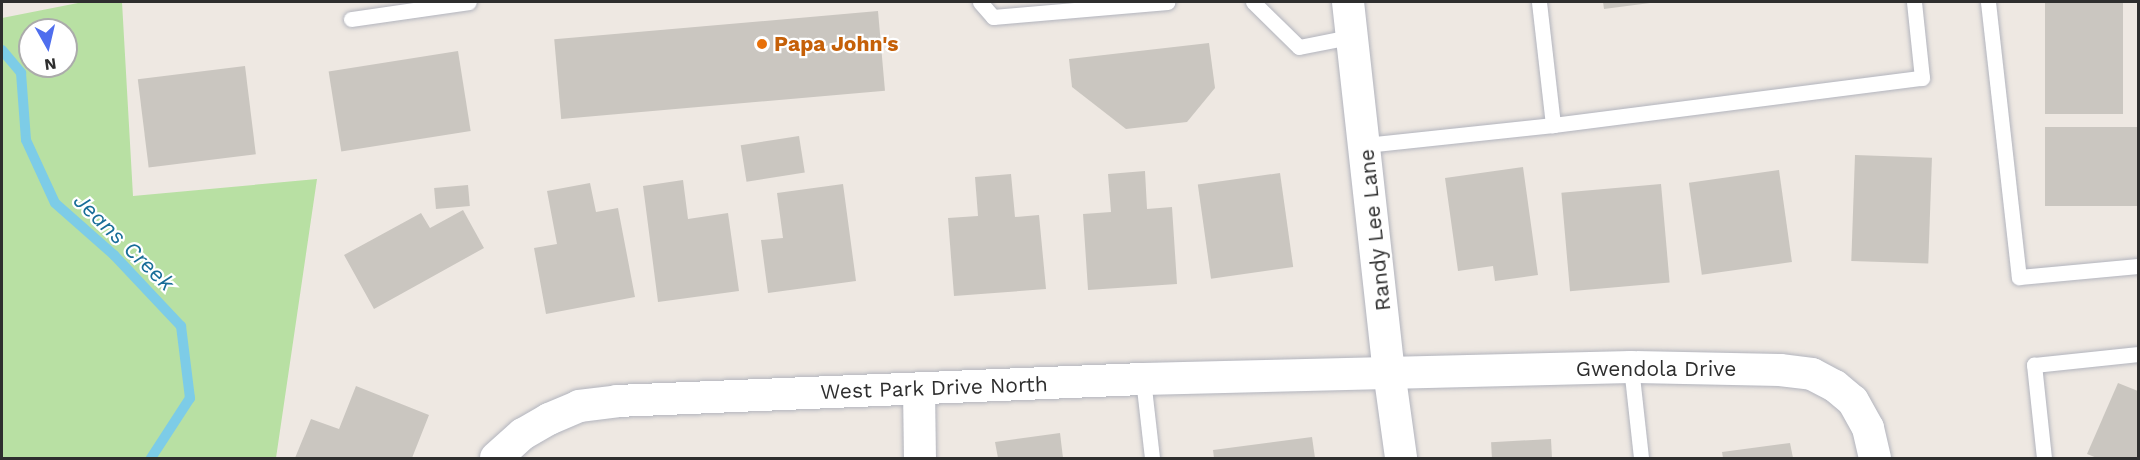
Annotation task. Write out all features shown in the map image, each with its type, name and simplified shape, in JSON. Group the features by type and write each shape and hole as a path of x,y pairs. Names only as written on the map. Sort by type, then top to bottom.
{"street":[{"name":"Randy Lee Lane","path":"1348,2 1354,36 1389,371 1401,459"},
{"name":"Gwendola Drive","path":"1389,371 1631,367 1780,370 1812,374 1835,386 1853,401 1868,428 1875,459"},
{"name":"West Park Drive North","path":"496,459 523,434 579,406 617,401 1389,371"},
{"path":"919,389 920,459"}],"lane":[{"path":"351,19 469,2"},
{"path":"980,2 993,17 1167,2"},
{"path":"1253,2 1299,47 1354,36"},
{"path":"1539,2 1553,125"},
{"path":"1366,145 1553,125 1922,78 1914,2"},
{"path":"1988,2 2019,277 2139,266"},
{"path":"2044,459 2034,365 2139,354"},
{"path":"1631,367 1641,459"},
{"path":"1143,379 1152,459"}],"green space":[{"path":"83,2 122,2 133,196 317,179 276,458 2,458 2,18"}],"building":[{"path":"1603,2 1650,2 1650,3 1604,9"},
{"path":"2045,2 2123,2 2123,114 2045,114"},
{"path":"878,11 885,91 561,119 554,39"},
{"path":"1209,43 1215,88 1187,122 1126,129 1072,87 1069,59"},
{"path":"458,51 471,131 341,151 329,71"},
{"path":"245,66 256,154 149,167 138,79"},
{"path":"2045,127 2138,127 2138,206 2045,206"},
{"path":"799,136 805,173 747,182 741,145"},
{"path":"1855,155 1932,158 1928,264 1851,261"},
{"path":"1523,167 1538,275 1495,281 1493,266 1458,271 1445,178"},
{"path":"1779,170 1792,262 1702,275 1689,183"},
{"path":"1145,171 1147,209 1172,207 1177,284 1088,290 1083,214 1111,212 1108,174"},
{"path":"1280,173 1293,267 1211,279 1198,185"},
{"path":"1011,174 1015,217 1039,215 1046,289 954,296 948,218 978,216 975,177"},
{"path":"683,180 688,219 728,213 739,291 658,302 643,186"},
{"path":"590,183 596,212 618,208 635,297 546,314 534,248 557,244 547,191"},
{"path":"843,184 856,281 768,293 761,240 783,238 777,193"},
{"path":"1661,184 1670,283 1570,291 1561,193"},
{"path":"468,185 470,206 436,209 434,188"},
{"path":"463,210 484,248 374,309 344,255 421,213 430,228"},
{"path":"2118,383 2138,391 2138,458 2097,458 2087,454"},
{"path":"356,386 429,415 412,458 295,458 311,419 339,429"},
{"path":"1060,433 1063,458 998,458 995,442"},
{"path":"1312,437 1315,458 1214,458 1213,450"},
{"path":"1551,439 1552,458 1492,458 1491,442"},
{"path":"1790,443 1793,458 1723,458 1722,452"}],"waterway":[{"name":"Jeans Creek","path":"2,50 21,73 26,140 55,203 114,255 181,326 190,398 151,458"}],"place":[{"name":"Papa John's","path":"762,44"}]}
